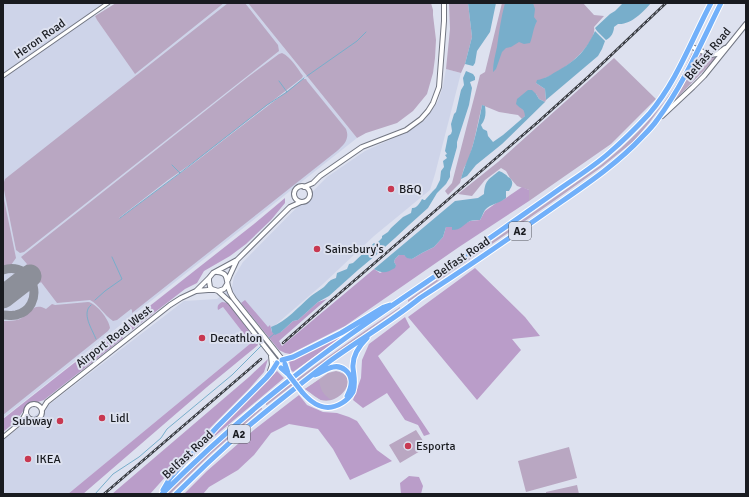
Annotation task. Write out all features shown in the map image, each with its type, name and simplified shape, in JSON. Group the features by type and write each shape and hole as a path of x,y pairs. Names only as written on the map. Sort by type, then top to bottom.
{"highway":[{"name":"A2","path":"690,46 711,3"},
{"name":"A2","path":"657,120 673,98 682,82 721,3"},
{"name":"Belfast Road","path":"161,494 218,440 277,390 325,354 608,154 648,114 664,94 690,46"},
{"name":"Belfast Road","path":"176,494 268,409 332,360 420,298 524,228 616,162 657,120"},
{"path":"161,494 170,478 280,362 341,333 384,307 401,300"},
{"path":"280,362 307,398 319,406 334,407 350,397 355,382 353,369 354,356 374,331"},
{"path":"307,379 330,367 336,366 342,368 348,373 351,380 351,385 345,401"},
{"path":"281,368 288,374"}],"street":[{"name":"Heron Road","path":"3,76 108,3"},
{"path":"266,378 272,365 272,361 265,342 230,302 210,287 209,278 211,275 237,260 290,207 299,187 304,187 312,183 362,147 406,130 421,119 428,111 433,103 439,87 444,3"},
{"name":"Belfast Road","path":"657,120 693,87 745,28"},
{"path":"690,46 713,55 717,54 730,44"},
{"path":"290,207 308,200 312,183"},
{"path":"304,187 310,192"},
{"path":"295,196 297,200 301,202"},
{"path":"216,291 224,289 237,260"},
{"path":"216,272 223,273 227,278 230,292 234,299 284,367 281,368"},
{"name":"Airport Road West","path":"42,410 46,402 170,305 196,291 209,278"},
{"name":"Airport Road West","path":"196,291 216,291"},
{"path":"270,353 280,362"},
{"name":"Airport Road West","path":"36,404 46,402"},
{"path":"20,423 26,409 31,404 40,406 42,415 34,420 28,416 26,412"},
{"path":"3,437 20,423 30,418"}],"shaded area":[{"path":"3,3 103,3 105,5 91,15 95,16 135,73 224,3 248,3 357,138 3,418"},
{"path":"116,3 224,3 135,74 95,16"},
{"path":"228,3 245,3 278,45 279,51 24,252 20,253 16,250 3,185 5,179"},
{"path":"248,3 431,3 436,40 433,73 427,94 413,111 397,123 366,133 357,138"},
{"path":"449,3 468,3 472,37 461,73 446,69 450,29"},
{"path":"502,3 583,3 594,15 604,16 594,27 594,32 589,44 574,60 554,74 539,80 536,83 545,89 546,100 545,102 539,99 536,94 522,108 525,112 525,116 522,119 518,115 499,112 482,105 469,159 464,168 460,183 448,195 445,191 452,183 480,75 485,72"},
{"path":"282,53 294,63 303,76 302,78 119,218 198,160 303,79 306,79 346,129 346,142 337,151 132,313 131,309 117,320 113,321 90,300 57,303 21,257 248,77"},
{"path":"692,53 679,81 672,92 634,141 603,166 408,302 408,300 601,165 620,149 648,122 664,102 678,82"},
{"path":"700,53 713,57 721,53 673,102"},
{"path":"614,58 656,99 611,144 529,201 529,190 517,186 506,171 501,168 485,180 472,196 458,194 498,162"},
{"path":"446,69 461,73 430,190 374,236 323,284 266,333 255,339 228,303 218,309 223,307 251,343 68,494 3,494 3,440 184,301 217,299 232,287 234,277 243,262 327,177 365,151 405,133 425,120 438,101 443,86"},
{"path":"522,187 529,190 529,201 459,247 345,326 290,354 279,350 241,303 245,300 268,327 270,325 272,332 281,332 293,321 298,320 318,302 327,299 279,341 282,346 374,269 380,273 396,265 394,262 399,255 404,255 412,259 434,247 443,237 446,227 452,227 452,230 470,221 480,220 485,211"},
{"path":"3,194 16,258 11,265 3,266"},
{"path":"285,198 285,203 271,220 246,244 230,256 204,271 197,283 185,289 128,333 123,327 254,224"},
{"path":"475,268 525,317 540,336 512,339 521,350 477,400 408,317"},
{"path":"88,302 95,305 105,316 110,328 108,331 3,415 3,321 14,321 20,319 38,307 46,309 52,304"},
{"path":"222,302 228,303 258,345 83,494 68,494 251,343 223,307 218,310 218,305"},
{"path":"400,307 266,405 266,403 315,366"},
{"path":"405,317 410,327 378,356 430,434 424,436 418,425 405,420 387,393 363,408 353,400 361,378 362,360 369,344"},
{"path":"116,330 123,338 44,400 28,405 14,423 3,432 3,419"},
{"path":"351,330 293,372 291,370 289,361"},
{"path":"268,359 264,372 202,436 150,494 112,494 249,377"},
{"path":"277,371 284,378 209,441 207,441 236,410"},
{"path":"336,371 344,374 347,378 348,384 341,395 335,399 328,401 321,400 305,389 328,373"},
{"path":"319,380 322,392 331,400 321,400 305,389"},
{"path":"299,395 307,405 323,412 337,413 357,421 377,450 392,461 350,480 333,449 318,429 289,424 271,433 254,455 238,470 209,487 203,494 184,494 207,471 255,429"},
{"path":"261,408 262,409 212,453 170,494 166,494 211,450"},
{"name":"Esporta","path":"416,430 427,447 400,463 389,445"},
{"path":"569,447 577,478 526,492 518,461"},
{"path":"409,476 419,477 423,486 421,494 401,494 400,483"},
{"path":"577,485 579,494 546,494 546,492"}],"water":[{"path":"468,3 496,3 490,32 477,51 473,66 465,64 472,37"},
{"path":"505,3 533,3 535,9 534,17 537,21 530,43 524,44 519,42 506,48 502,52 496,69 493,72 500,25"},
{"path":"623,3 651,3 632,20 623,24 618,24 614,27 612,35 606,40 595,28"},
{"path":"595,31 605,41 598,56 546,100 545,89 536,83 537,80 551,75 576,58 588,44"},
{"path":"466,71 473,74 475,80 470,82 472,88 469,105 457,142 450,177 446,184 437,193 428,208 376,255 329,296 318,302 298,320 293,321 281,332 275,335 272,332 271,327 287,317 311,296 336,278 337,273 347,269 349,264 353,263 374,243 377,243 382,236 403,217 411,213 412,208 416,207 422,199 425,200 436,188 440,180 441,171 444,167 443,161 447,158 445,151 448,136 452,131 451,124 456,112 461,90 464,85 463,78"},
{"path":"528,90 532,90 539,99 545,102 502,144 476,165 467,176 461,179 473,146 482,105 485,106 485,118 481,125 483,129 487,131 488,136 493,142 525,116 523,110 516,104 517,99"},
{"path":"499,171 510,178 512,181 512,186 509,191 506,191 506,198 487,208 480,220 470,221 455,230 452,230 452,227 446,227 443,237 434,247 412,259 407,258 404,255 399,255 394,262 396,265 395,268 389,271 380,272 374,269 455,201 478,198 484,194 485,186 488,181"}],"waterway":[{"path":"307,76 357,41 366,32"},
{"path":"287,92 304,78"},
{"path":"180,173 267,105 287,92 279,81"},
{"path":"120,218 180,173 172,165"},
{"path":"95,300 122,279 112,257"},
{"path":"91,305 88,308 87,317 96,339"},
{"path":"267,340 274,334"},
{"path":"95,494 113,474 139,457 161,438 167,429 232,375 262,345"}],"taxiway":[{"path":"3,270 14,269 23,272 30,278 34,295 31,304 25,311 16,315 3,315"}],"runway":[{"path":"3,297 30,276"}],"railway":[{"path":"283,343 538,122 666,3"},
{"path":"104,494 261,359"}],"place":[{"name":"B&Q","path":"391,189"},
{"name":"Sainsbury's","path":"317,249"},
{"name":"Decathlon","path":"202,338"},
{"name":"Lidl","path":"102,418"},
{"name":"Subway","path":"60,421"},
{"name":"Esporta","path":"408,446"},
{"name":"IKEA","path":"28,459"}]}
